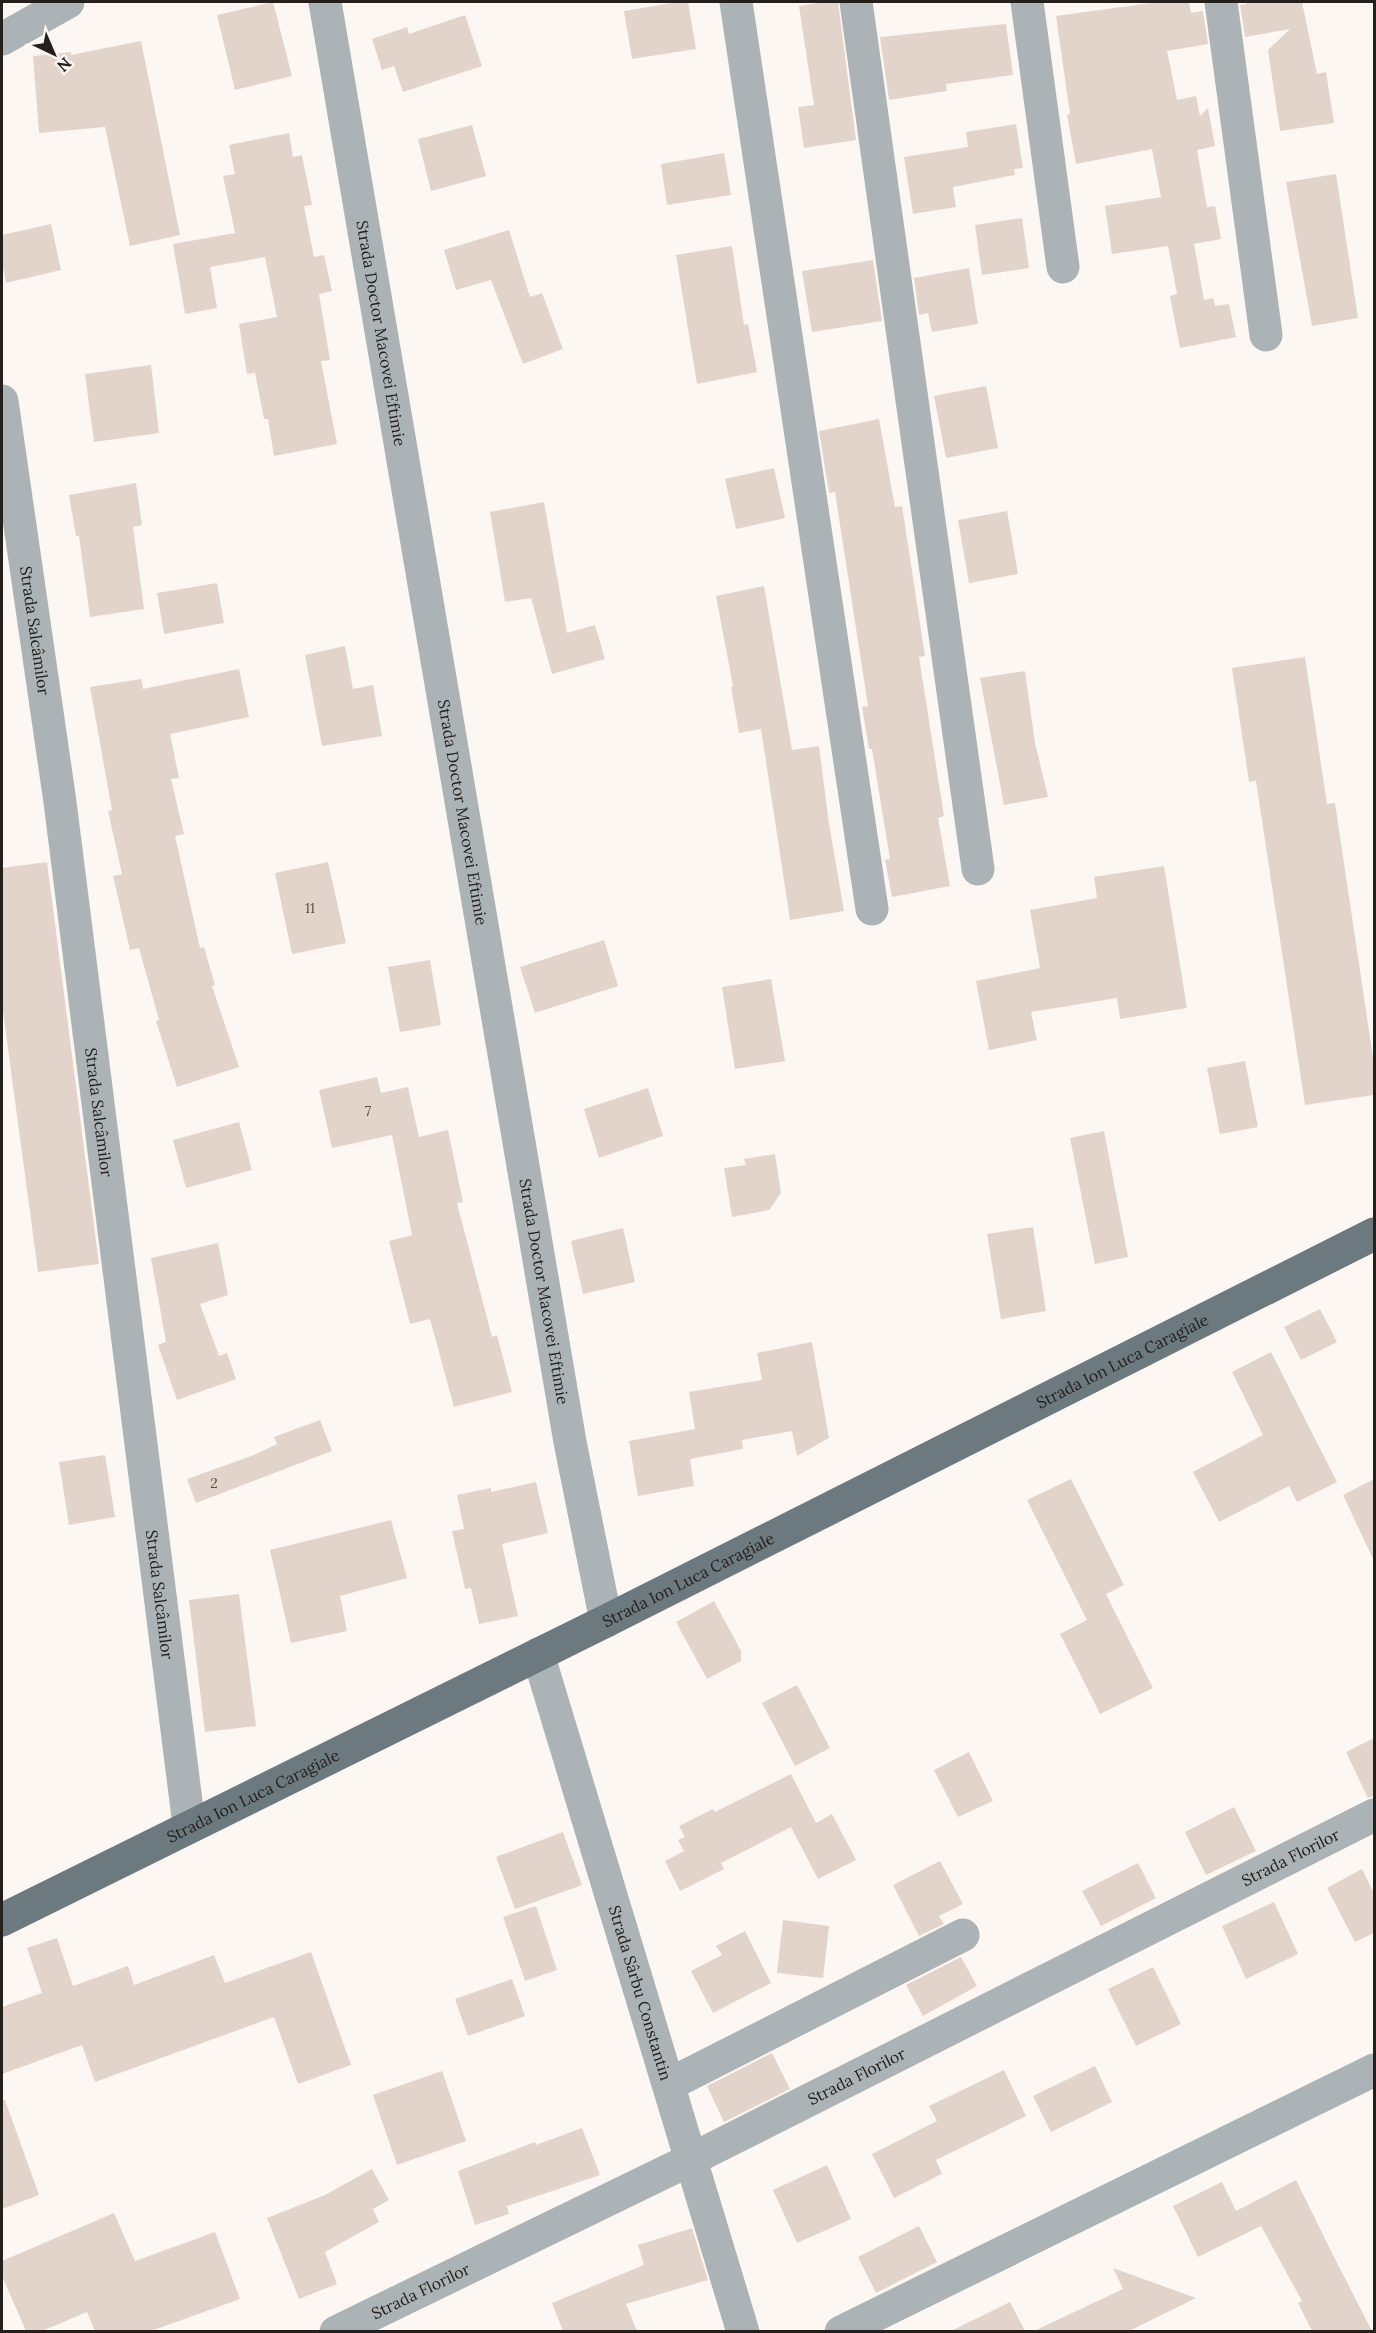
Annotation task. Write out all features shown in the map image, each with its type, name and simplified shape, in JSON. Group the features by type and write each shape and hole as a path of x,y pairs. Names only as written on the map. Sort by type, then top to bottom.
{"main road":[{"name":"Strada Ion Luca Caragiale","path":"2,1920 189,1825 606,1621 1374,1234"}],"street":[{"path":"2,39 68,2"},
{"name":"Strada Doctor Macovei Eftimie","path":"325,2 570,1442 606,1621"},
{"path":"736,2 872,909"},
{"path":"856,2 978,869"},
{"path":"1027,2 1064,267"},
{"path":"1221,2 1266,335"},
{"name":"Strada Salcâmilor","path":"2,401 60,802 189,1825"},
{"name":"Strada Sârbu Constantin","path":"538,1654 693,2159 743,2331"},
{"name":"Strada Florilor","path":"336,2331 693,2159 1374,1815"},
{"path":"670,2084 963,1935"},
{"path":"841,2331 1374,2070"}],"building":[{"path":"273,2 292,76 235,90 217,15"},
{"path":"688,2 696,49 632,59 624,11"},
{"path":"838,2 856,140 804,148 798,107 814,105 799,6"},
{"path":"1158,2 1189,2 1191,13 1203,11 1208,44 1167,51 1177,100 1196,96 1200,116 1208,108 1215,146 1197,150 1207,207 1215,206 1221,239 1194,244 1204,300 1213,298 1215,306 1229,304 1236,337 1180,348 1170,296 1177,294 1168,246 1112,254 1105,206 1161,197 1152,149 1076,164 1067,115 1070,114 1056,16"},
{"path":"1246,2 1302,2 1317,74 1326,72 1334,123 1280,131 1268,50 1290,29 1245,37 1240,5 1247,4"},
{"path":"465,15 482,66 403,92 394,66 382,70 372,39 407,27 409,34"},
{"path":"1006,24 1013,75 946,84 947,91 889,100 880,37"},
{"path":"141,41 180,235 130,246 105,127 39,133 33,56 71,52 71,55"},
{"path":"1016,124 1023,168 1014,169 1015,175 953,187 956,207 913,214 904,157 968,147 966,132"},
{"path":"472,125 486,176 431,191 418,139"},
{"path":"289,133 293,157 302,155 312,205 304,206 314,257 324,255 332,291 319,294 330,360 321,361 337,444 274,456 268,419 264,419 255,373 247,374 239,324 277,317 265,257 210,267 217,308 185,314 173,244 235,233 223,176 235,174 229,145"},
{"path":"724,153 731,195 667,205 661,164"},
{"path":"1336,174 1358,318 1312,326 1286,182"},
{"path":"1022,218 1029,268 982,275 975,225"},
{"path":"51,224 61,270 6,283 2,262 2,235"},
{"path":"509,230 530,297 542,293 563,349 523,364 491,280 456,290 444,250"},
{"path":"732,246 744,325 748,324 757,372 697,384 676,255"},
{"path":"873,260 882,321 812,332 802,271"},
{"path":"969,268 978,324 932,332 928,313 919,315 914,278"},
{"path":"151,365 159,433 94,442 85,374"},
{"path":"986,386 998,448 946,458 934,396"},
{"path":"879,419 895,507 902,506 925,656 919,657 944,816 938,818 950,886 892,897 885,860 890,859 872,749 869,749 862,707 868,706 835,492 829,493 819,431"},
{"path":"774,468 785,518 736,529 725,479"},
{"path":"136,483 142,525 133,527 144,609 90,617 79,536 76,536 69,495"},
{"path":"544,502 567,633 595,625 605,659 552,674 531,598 505,602 490,512"},
{"path":"1007,511 1018,574 969,583 958,520"},
{"path":"217,583 224,623 164,634 157,593"},
{"path":"764,586 792,750 819,746 844,911 790,920 761,729 739,733 731,687 733,686 716,596"},
{"path":"345,646 353,689 373,685 382,736 322,746 305,655"},
{"path":"1305,657 1327,804 1335,803 1374,1064 1374,1095 1305,1105 1256,781 1249,782 1232,668"},
{"path":"239,669 249,717 170,734 179,778 171,779 184,834 175,836 200,948 204,947 215,985 212,986 239,1067 177,1087 156,1021 159,1020 139,948 130,950 113,876 122,874 108,811 112,810 90,687 141,679 143,689"},
{"path":"1025,671 1035,743 1048,797 1004,805 980,678"},
{"path":"47,862 99,1264 38,1272 2,1004 2,868"},
{"path":"328,862 346,943 292,954 275,873"},
{"path":"1164,866 1187,1008 1120,1019 1117,998 1031,1012 1037,1040 989,1050 976,981 1040,968 1030,910 1097,898 1094,877"},
{"path":"604,940 618,986 535,1013 520,967"},
{"path":"430,960 441,1025 400,1032 388,967"},
{"path":"771,979 785,1061 735,1069 722,987"},
{"path":"1245,1061 1258,1127 1220,1134 1207,1068"},
{"path":"377,1077 381,1093 408,1087 419,1137 448,1130 463,1202 457,1203 492,1337 497,1335 512,1392 454,1407 430,1319 410,1324 389,1241 412,1235 392,1135 332,1148 319,1090"},
{"path":"648,1088 663,1136 599,1158 584,1109"},
{"path":"239,1122 252,1170 186,1188 173,1140"},
{"path":"1104,1131 1128,1257 1095,1264 1070,1138"},
{"path":"775,1154 781,1193 769,1210 732,1217 724,1168 746,1165 744,1159"},
{"path":"1033,1227 1046,1311 1001,1319 987,1234"},
{"path":"623,1228 635,1282 583,1294 571,1241"},
{"path":"218,1243 228,1295 200,1304 219,1356 227,1353 236,1379 177,1400 158,1345 166,1342 151,1258"},
{"path":"1320,1309 1337,1342 1301,1360 1284,1327"},
{"path":"812,1342 829,1438 797,1456 792,1431 742,1440 743,1449 690,1459 694,1486 638,1496 629,1441 695,1429 689,1392 762,1380 757,1353"},
{"path":"1271,1352 1337,1482 1297,1502 1289,1486 1219,1522 1193,1472 1263,1435 1232,1372"},
{"path":"320,1420 332,1451 196,1503 187,1479 254,1455 277,1444 274,1437"},
{"path":"105,1455 115,1517 69,1525 59,1462"},
{"path":"1071,1479 1124,1585 1106,1594 1153,1688 1100,1714 1060,1634 1087,1620 1027,1500"},
{"path":"1374,1479 1374,1561 1343,1495"},
{"path":"536,1482 548,1533 502,1544 518,1616 479,1624 471,1588 465,1589 452,1531 464,1529 457,1495 491,1488 491,1492"},
{"path":"391,1520 407,1578 340,1596 347,1631 291,1643 270,1550"},
{"path":"239,1594 256,1726 205,1732 189,1600"},
{"path":"714,1601 741,1651 741,1661 707,1679 676,1622"},
{"path":"797,1685 830,1748 795,1766 762,1703"},
{"path":"1374,1738 1374,1796 1368,1798 1346,1752"},
{"path":"969,1752 993,1801 958,1817 934,1770"},
{"path":"791,1774 816,1823 832,1814 856,1860 818,1879 791,1827 721,1863 724,1869 680,1891 665,1861 684,1851 678,1840 685,1837 679,1826 713,1809 715,1812"},
{"path":"1234,1807 1256,1851 1206,1875 1185,1832"},
{"path":"563,1832 582,1885 515,1909 496,1857"},
{"path":"940,1861 963,1904 939,1916 944,1924 919,1936 893,1885"},
{"path":"1138,1863 1156,1898 1101,1926 1082,1891"},
{"path":"1362,1869 1374,1893 1374,1933 1355,1942 1327,1888"},
{"path":"1274,1902 1298,1954 1246,1979 1222,1926"},
{"path":"536,1906 557,1970 525,1981 503,1917"},
{"path":"783,1920 829,1926 823,1978 777,1973"},
{"path":"745,1931 771,1983 713,2013 691,1971 722,1955 716,1946"},
{"path":"57,1938 73,1986 128,1966 134,1985 214,1955 225,1983 311,1952 351,2065 298,2084 274,2017 95,2082 82,2045 2,2074 2,2007 42,1993 27,1948"},
{"path":"961,1957 977,1986 923,2016 906,1985"},
{"path":"1153,1967 1181,2024 1136,2046 1108,1989"},
{"path":"512,1979 525,2016 468,2036 455,1999"},
{"path":"772,2053 790,2089 724,2122 707,2086"},
{"path":"1095,2066 1112,2102 1051,2132 1033,2096"},
{"path":"1004,2070 1026,2116 936,2160 942,2174 894,2198 872,2154 937,2121 929,2106"},
{"path":"442,2071 466,2141 397,2165 373,2095"},
{"path":"2,2100 5,2100 39,2195 2,2209"},
{"path":"582,2128 600,2175 507,2206 509,2214 475,2225 458,2171 535,2142 536,2145"},
{"path":"827,2165 851,2219 797,2243 773,2190"},
{"path":"372,2169 389,2200 373,2209 379,2222 325,2252 337,2284 299,2299 267,2218 325,2195"},
{"path":"1296,2180 1372,2331 1312,2331 1298,2303 1302,2301 1261,2226 1198,2257 1173,2206 1222,2182 1236,2211"},
{"path":"114,2213 135,2261 215,2232 240,2299 151,2331 95,2331 87,2312 42,2331 26,2331 2,2276 2,2261"},
{"path":"919,2226 937,2262 876,2293 858,2257"},
{"path":"692,2228 708,2280 626,2304 637,2331 563,2331 552,2303 644,2265 638,2245"},
{"path":"1113,2268 1196,2298 1129,2331 1034,2331 1123,2289"},
{"path":"1010,2302 1025,2331 951,2331"}]}
